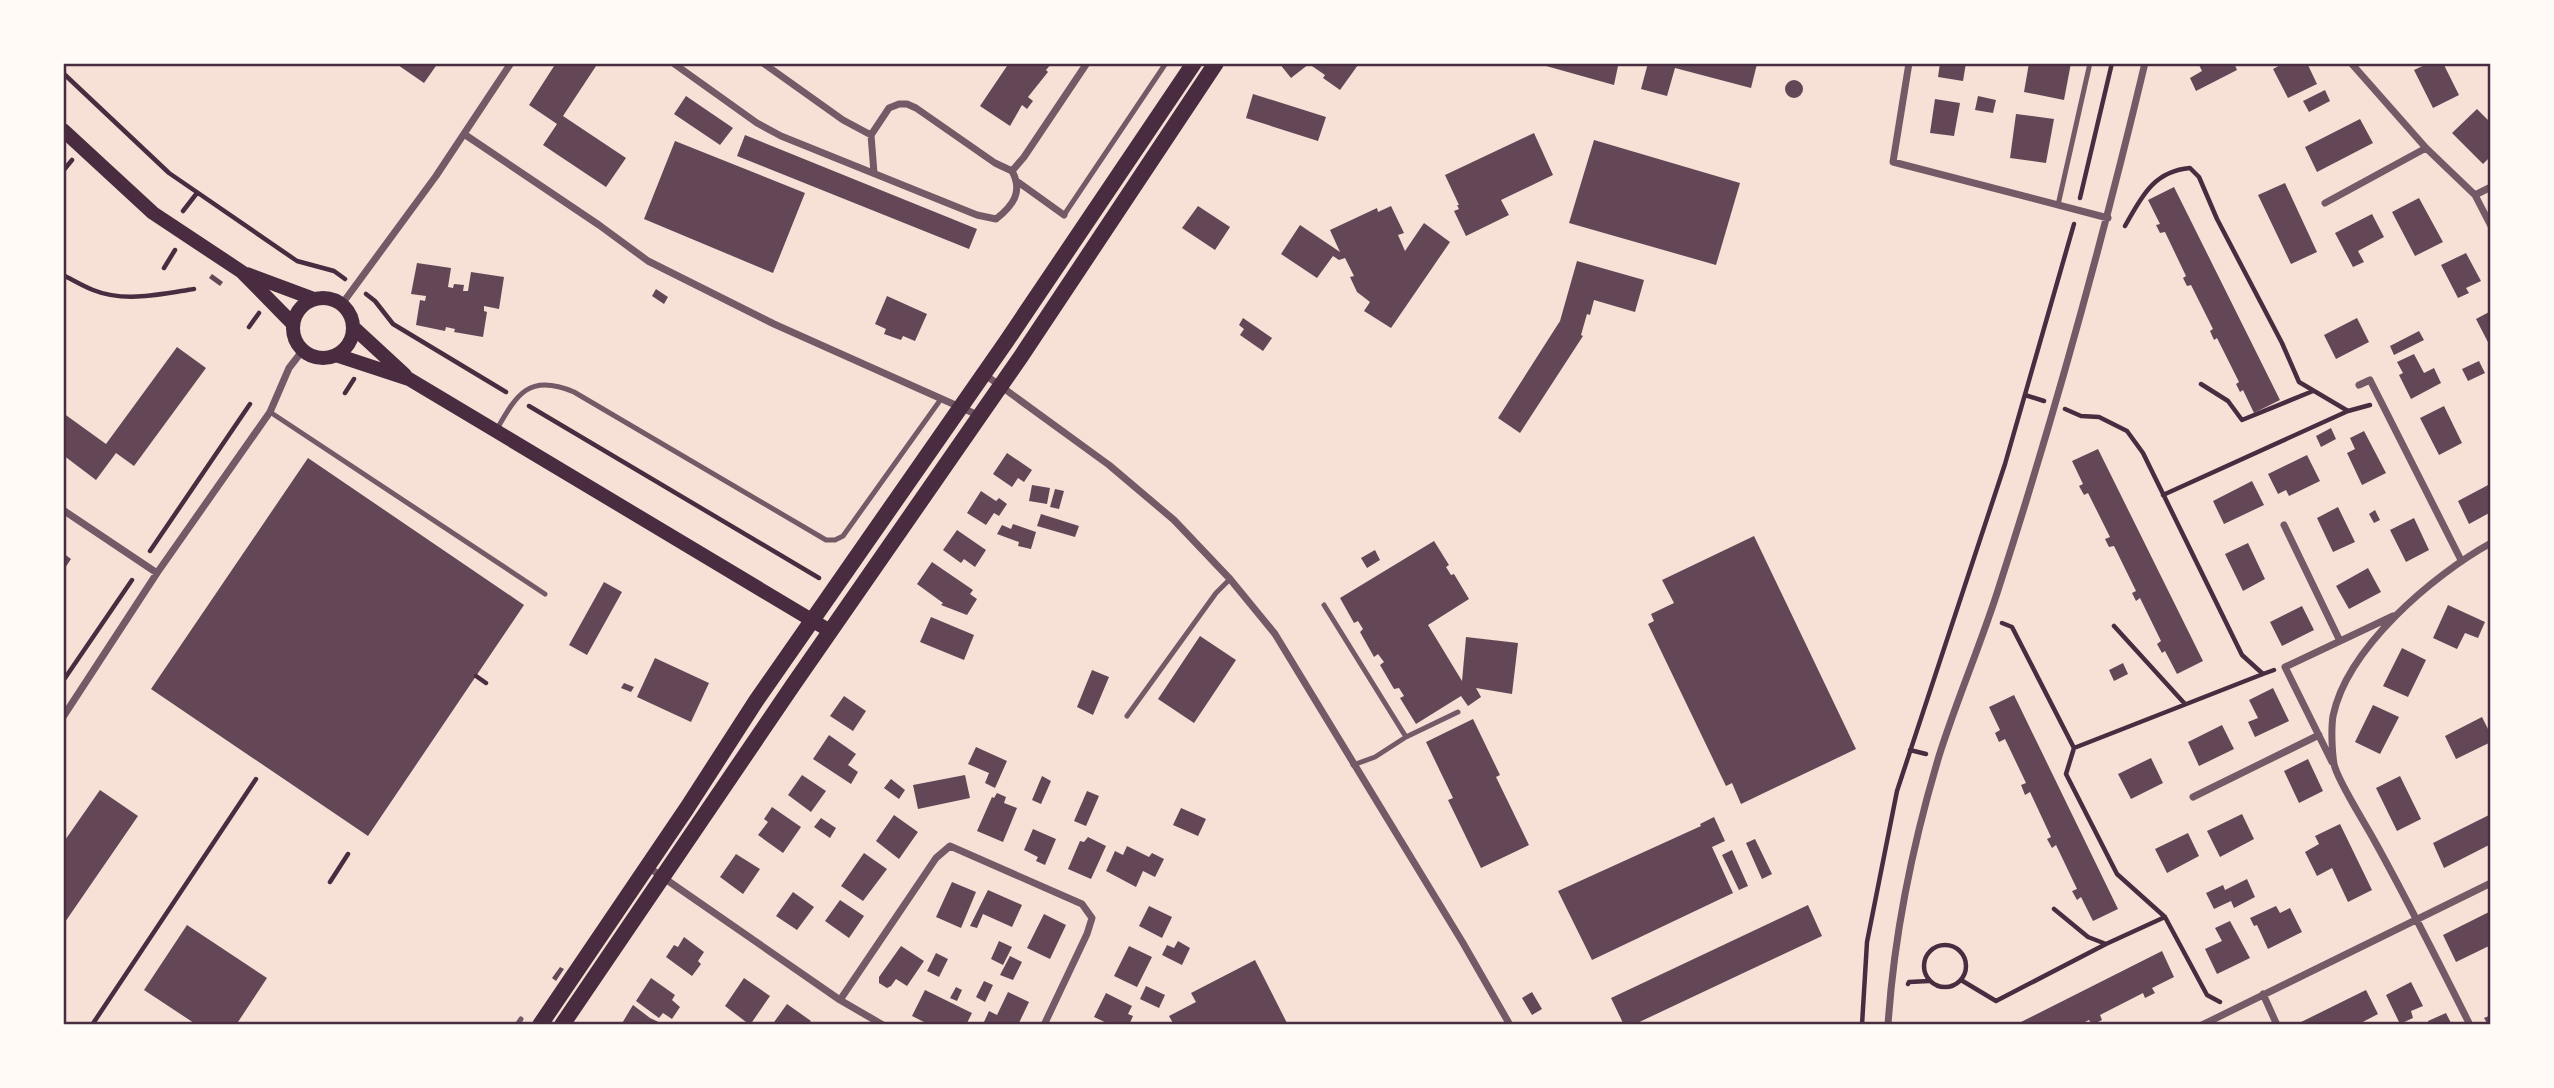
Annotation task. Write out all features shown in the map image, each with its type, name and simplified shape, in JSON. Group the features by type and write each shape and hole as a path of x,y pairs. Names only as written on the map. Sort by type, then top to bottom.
{"main road":[{"path":"540,1025 756,701 961,408 1194,63"},
{"path":"562,1025 1000,386 1216,63"},
{"path":"63,130 153,213 242,272 293,324"},
{"path":"242,272 314,299 334,300 342,304 352,318 354,327 350,342 336,355"},
{"path":"314,299 300,309 293,324 293,334 303,350 319,358 336,355 409,379 831,631"},
{"path":"354,327 409,379"}],"street":[{"path":"342,304 464,134 510,63"},
{"path":"673,63 757,123 781,136 874,173 989,218 996,219 1018,190 1018,183 1012,171 995,163 907,104 889,108 871,135 874,173"},
{"path":"763,63 843,121 871,135"},
{"path":"1012,171 1024,158 1087,63"},
{"path":"1909,63 1893,162 2108,218"},
{"path":"1888,1025 1897,939 1918,835 1939,757 1988,617 2055,405 2108,218 2145,63"},
{"path":"2351,63 2426,148 2475,195 2491,226"},
{"path":"464,134 648,261 774,324 979,416"},
{"path":"2325,203 2426,148"},
{"path":"1018,183 1064,215"},
{"path":"2475,195 2491,187"},
{"path":"63,717 157,573 270,412 289,368 303,350"},
{"path":"984,374 1109,465 1174,520 1230,579 1275,634 1510,1025"},
{"path":"2359,385 2370,380 2460,560"},
{"path":"63,510 157,573"},
{"path":"2284,525 2340,641"},
{"path":"2334,766 2333,717 2347,680 2370,645 2398,613 2460,560 2491,543"},
{"path":"2398,613 2284,667 2470,1025"},
{"path":"2193,797 2319,735"},
{"path":"840,1000 936,858 950,846 1082,904 1092,918 1044,1025"},
{"path":"647,866 840,1000 883,1025"},
{"path":"2202,1025 2491,883"},
{"path":"2263,994 2277,1025"}],"lane":[{"path":"1064,215 1166,63"},
{"path":"2058,205 2090,63"},
{"path":"496,430 515,398 525,390 542,385 560,386 826,540 835,540 843,536 941,398"},
{"path":"270,412 545,594"},
{"path":"1127,716 1216,593 1230,579"},
{"path":"1324,605 1406,737"},
{"path":"1353,765 1375,757 1406,737 1458,712"}],"path":[{"path":"1862,1025 1867,942 1897,791 2005,464 2077,210 2112,63"},
{"path":"63,73 169,173 297,261 334,271 375,301 393,324 836,588"},
{"path":"2125,226 2146,188 2177,169 2190,168 2199,177 2217,219 2282,343 2299,382 2348,411"},
{"path":"63,275 94,291 114,295 141,297 194,289"},
{"path":"2201,384 2228,401 2242,420 2313,391"},
{"path":"2163,495 2348,411 2381,402"},
{"path":"63,681 136,575 128,569 141,549 149,552 250,404"},
{"path":"2055,405 2081,416 2099,417 2127,431 2143,453 2242,655 2263,674"},
{"path":"1988,617 2012,627 2074,748 2066,774 2117,874 2165,916 2207,995 2233,1009"},
{"path":"2114,625 2185,704"},
{"path":"2074,748 2284,667"},
{"path":"476,676 486,683"},
{"path":"92,1025 256,779"},
{"path":"330,882 348,854"},
{"path":"2054,909 2088,937 2106,944"},
{"path":"1961,980 1996,1001 2165,916"},
{"path":"1943,945 1962,953 1966,967 1961,980 1942,987 1930,981 1924,962 1930,950 1943,945"}],"building":[{"path":"395,63 438,63 424,83"},
{"path":"556,63 598,63 563,116 626,158 606,187 543,145 557,124 529,105"},
{"path":"1009,63 1052,63 1028,97 1033,101 1027,109 1022,105 1010,126 980,106"},
{"path":"1279,63 1358,65 1340,90 1309,64 1291,78"},
{"path":"1610,63 1618,66 1614,85 1539,64"},
{"path":"1648,63 1757,64 1751,88 1675,68 1667,96 1641,89"},
{"path":"1940,63 1966,63 1963,81 1938,77"},
{"path":"2029,63 2071,63 2064,100 2024,92"},
{"path":"2198,63 2234,63 2237,70 2196,91 2190,78 2202,71"},
{"path":"2284,63 2307,63 2317,84 2288,98 2273,69"},
{"path":"2429,63 2443,63 2459,95 2433,108 2414,70"},
{"path":"1790,80 1798,80 1803,89 1801,96 1790,98 1785,93 1785,85"},
{"path":"2325,90 2330,101 2309,112 2303,101"},
{"path":"1253,94 1326,117 1318,141 1246,118"},
{"path":"686,96 733,128 720,145 674,114"},
{"path":"1978,96 1996,100 1993,113 1975,110"},
{"path":"1935,99 1960,103 1954,136 1930,133"},
{"path":"2477,109 2491,123 2491,156 2483,164 2452,133"},
{"path":"2016,114 2054,119 2046,163 2010,158"},
{"path":"2360,119 2373,143 2317,172 2305,147"},
{"path":"1534,133 1553,175 1501,200 1509,215 1466,236 1454,211 1459,209 1459,205 1445,175"},
{"path":"745,135 977,229 969,249 737,156"},
{"path":"1594,140 1740,183 1716,265 1569,223"},
{"path":"675,141 805,193 773,273 644,219"},
{"path":"2285,183 2317,252 2291,264 2258,195"},
{"path":"2174,187 2280,400 2254,413 2243,390 2240,392 2236,384 2239,382 2217,338 2214,340 2210,331 2213,329 2191,285 2187,286 2183,278 2186,276 2165,232 2160,233 2156,225 2160,224 2148,200"},
{"path":"2419,198 2443,242 2415,256 2392,212"},
{"path":"1198,206 1230,227 1215,250 1182,228"},
{"path":"1391,206 1404,233 1398,235 1405,251 1424,223 1450,242 1391,328 1364,311 1370,302 1357,292 1350,277 1354,276 1345,258 1339,260 1333,256 1317,278 1281,254 1300,225 1340,252 1330,230 1377,208 1378,212"},
{"path":"2372,214 2384,237 2358,251 2364,262 2353,267 2335,233"},
{"path":"2466,253 2481,281 2466,288 2469,293 2458,298 2441,265"},
{"path":"1577,261 1644,280 1635,312 1594,300 1590,315 1587,314 1581,335 1583,336 1520,433 1498,418 1560,321"},
{"path":"417,263 451,268 448,287 453,288 454,284 464,285 463,291 468,291 471,272 504,277 499,309 484,306 484,311 487,312 483,337 454,332 455,329 446,327 445,331 416,325 420,300 425,301 426,296 411,294"},
{"path":"212,274 223,282 220,286 209,278"},
{"path":"656,289 668,297 664,304 652,296"},
{"path":"887,296 927,314 915,341 903,336 901,340 884,334 886,329 875,324"},
{"path":"2491,311 2491,348 2476,319"},
{"path":"1243,318 1272,338 1263,351 1240,335 1244,329 1239,325"},
{"path":"2357,318 2369,342 2336,359 2324,335"},
{"path":"2419,331 2424,340 2394,355 2390,346"},
{"path":"177,347 206,368 134,466 116,453 96,480 63,455 63,413 106,444"},
{"path":"2414,354 2424,373 2434,368 2441,383 2411,399 2399,375 2403,373 2397,362"},
{"path":"2479,361 2485,373 2468,381 2462,369"},
{"path":"2444,406 2462,443 2439,455 2420,418"},
{"path":"2331,428 2336,439 2321,447 2316,436"},
{"path":"2364,431 2386,473 2362,485 2347,453 2355,449 2350,438"},
{"path":"2098,449 2203,661 2177,674 2165,651 2162,653 2157,644 2161,641 2140,598 2136,601 2132,593 2136,591 2114,546 2109,547 2105,539 2110,537 2088,493 2084,495 2079,486 2083,484 2072,461"},
{"path":"1007,453 1032,470 1024,482 1018,478 1012,487 993,474"},
{"path":"2307,455 2320,481 2289,496 2286,490 2278,494 2268,474"},
{"path":"308,458 524,605 368,836 151,689"},
{"path":"2252,481 2264,505 2224,524 2213,501"},
{"path":"2490,484 2491,512 2469,524 2458,501"},
{"path":"1032,485 1050,488 1047,504 1029,501"},
{"path":"1055,489 1064,491 1059,509 1050,507"},
{"path":"981,491 996,501 999,498 1007,504 999,516 994,513 986,525 967,513"},
{"path":"2338,507 2355,542 2333,552 2317,518"},
{"path":"2375,510 2380,520 2374,523 2369,514"},
{"path":"1041,514 1079,526 1075,537 1037,526"},
{"path":"2414,518 2429,550 2406,562 2390,530"},
{"path":"1013,524 1036,532 1031,549 1018,546 1019,542 997,534 1002,525 1011,529"},
{"path":"957,530 986,550 975,567 964,559 961,563 943,550"},
{"path":"1754,536 1856,749 1741,804 1732,783 1726,786 1648,624 1654,621 1651,614 1674,603 1662,580"},
{"path":"1434,541 1449,565 1446,567 1451,575 1454,574 1469,599 1428,625 1462,681 1466,637 1518,643 1512,694 1476,688 1481,697 1468,706 1461,696 1416,724 1400,698 1404,696 1399,688 1394,689 1380,665 1384,662 1378,654 1374,657 1360,632 1363,629 1358,621 1354,623 1340,598"},
{"path":"2248,543 2265,579 2243,591 2225,554"},
{"path":"1375,550 1380,560 1367,568 1361,558"},
{"path":"63,553 71,559 63,571"},
{"path":"932,562 973,590 970,594 977,599 967,615 941,605 943,603 917,584"},
{"path":"2368,568 2381,592 2349,609 2336,586"},
{"path":"604,582 622,592 587,655 569,645"},
{"path":"2448,605 2485,622 2478,638 2465,633 2457,649 2433,638"},
{"path":"2302,606 2314,630 2282,646 2270,622"},
{"path":"931,617 974,635 964,660 920,642"},
{"path":"1200,636 1236,660 1194,723 1158,699"},
{"path":"2402,648 2426,660 2408,697 2383,686"},
{"path":"655,658 709,683 691,722 637,697"},
{"path":"2123,663 2128,674 2114,681 2109,670"},
{"path":"1092,670 1109,677 1093,715 1077,707"},
{"path":"624,683 634,687 631,692 621,688"},
{"path":"2273,688 2289,721 2255,737 2248,722 2258,718 2249,700"},
{"path":"2014,695 2118,909 2093,921 2081,897 2077,900 2072,891 2077,889 2056,845 2052,848 2047,839 2051,837 2030,792 2025,795 2021,785 2026,783 2005,739 1999,742 1995,733 2000,730 1989,707"},
{"path":"844,696 866,711 853,731 830,716"},
{"path":"2373,705 2399,717 2380,754 2355,742"},
{"path":"2482,717 2491,735 2491,742 2456,759 2445,736"},
{"path":"1473,719 1500,775 1496,777 1529,845 1481,868 1448,800 1453,798 1426,742"},
{"path":"2222,725 2234,749 2199,766 2188,742"},
{"path":"829,735 856,754 848,765 858,772 851,784 813,759"},
{"path":"976,747 1007,761 995,788 985,783 989,773 968,764"},
{"path":"2151,758 2163,783 2131,799 2118,774"},
{"path":"2308,759 2323,791 2299,803 2284,771"},
{"path":"802,775 826,791 811,812 788,795"},
{"path":"965,775 970,798 918,809 913,785"},
{"path":"1042,776 1051,781 1041,804 1032,800"},
{"path":"2400,776 2421,819 2397,831 2376,788"},
{"path":"891,779 905,790 899,799 884,788"},
{"path":"100,790 138,816 63,925 63,843"},
{"path":"1087,791 1099,796 1086,826 1074,821"},
{"path":"997,793 1006,797 1004,803 1017,808 1003,842 977,831 992,797"},
{"path":"772,807 801,827 783,853 758,835 768,822 764,819"},
{"path":"1181,808 1206,819 1198,836 1173,825"},
{"path":"2242,814 2254,839 2220,857 2207,831"},
{"path":"2491,814 2491,844 2444,868 2433,843"},
{"path":"894,815 918,832 899,859 876,841"},
{"path":"1714,817 1725,841 1712,847 1733,893 1592,960 1558,891 1701,826 1700,824"},
{"path":"821,818 836,828 830,838 814,827"},
{"path":"2340,824 2372,890 2348,902 2332,868 2317,876 2305,852 2319,844 2315,836"},
{"path":"1033,829 1056,839 1045,865 1036,861 1038,857 1024,850"},
{"path":"2188,833 2199,856 2167,873 2155,849"},
{"path":"1088,837 1106,846 1091,879 1068,869 1080,841 1084,842"},
{"path":"1755,839 1772,874 1762,879 1746,843"},
{"path":"1127,846 1149,857 1152,853 1164,859 1155,877 1143,871 1136,887 1106,871 1115,851 1123,855"},
{"path":"1732,850 1748,886 1739,890 1722,855"},
{"path":"864,853 887,869 863,901 841,886"},
{"path":"736,854 760,869 743,894 720,877"},
{"path":"2247,879 2255,897 2234,908 2231,901 2214,909 2206,893 2223,885 2225,890"},
{"path":"952,882 976,892 961,928 936,917"},
{"path":"988,890 1022,905 1012,927 983,914 977,928 970,926"},
{"path":"793,892 814,907 797,930 776,916"},
{"path":"840,900 864,916 849,938 825,921"},
{"path":"1808,905 1822,936 1633,1025 1624,1025 1611,998"},
{"path":"1149,906 1172,917 1162,938 1139,926"},
{"path":"2276,906 2280,913 2290,908 2302,932 2268,949 2257,925 2254,926 2250,918"},
{"path":"2491,911 2491,945 2456,962 2443,935"},
{"path":"1044,914 1066,925 1050,959 1027,948"},
{"path":"2230,921 2250,958 2217,974 2205,949 2222,941 2215,928"},
{"path":"187,925 267,978 236,1025 197,1025 144,990"},
{"path":"684,937 704,952 698,961 701,964 692,976 666,957 674,945 678,947"},
{"path":"999,941 1012,947 1003,965 991,959"},
{"path":"1178,941 1190,948 1182,965 1162,955 1167,945 1174,948"},
{"path":"901,946 924,961 907,986 896,979 887,988 879,983 879,977"},
{"path":"1129,946 1152,957 1137,987 1114,976"},
{"path":"2162,951 2174,977 2152,988 2155,993 2145,998 2143,993 2100,1015 2102,1020 2092,1025 2089,1020 2079,1025 2015,1025"},
{"path":"936,953 948,959 939,977 927,971"},
{"path":"1010,956 1022,962 1013,980 1000,975"},
{"path":"1255,960 1288,1025 1174,1025 1169,1016 1196,1002 1191,993"},
{"path":"560,967 564,969 556,981 552,978"},
{"path":"651,978 675,995 672,1000 680,1007 672,1019 663,1013 659,1018 636,1001"},
{"path":"744,978 770,996 750,1025 725,1006"},
{"path":"984,981 993,985 985,1002 976,997"},
{"path":"2411,982 2423,1006 2411,1011 2413,1018 2400,1024 2386,995"},
{"path":"1146,986 1165,995 1159,1008 1140,999"},
{"path":"956,987 962,990 957,1001 950,998"},
{"path":"925,990 972,1013 966,1025 930,1025 912,1016"},
{"path":"2366,990 2378,1014 2357,1025 2295,1025"},
{"path":"1008,992 1029,1002 1018,1025 990,1025 984,1022 989,1011 997,1015"},
{"path":"1532,992 1542,1009 1532,1015 1522,998"},
{"path":"1106,993 1132,1006 1128,1014 1133,1016 1129,1025 1111,1025 1094,1017"},
{"path":"787,1004 811,1021 808,1025 772,1025"},
{"path":"633,1005 650,1018 665,1025 621,1025"},
{"path":"2446,1013 2452,1025 2429,1025 2428,1021"},
{"path":"2491,1015 2491,1025 2488,1025 2484,1018"}]}
